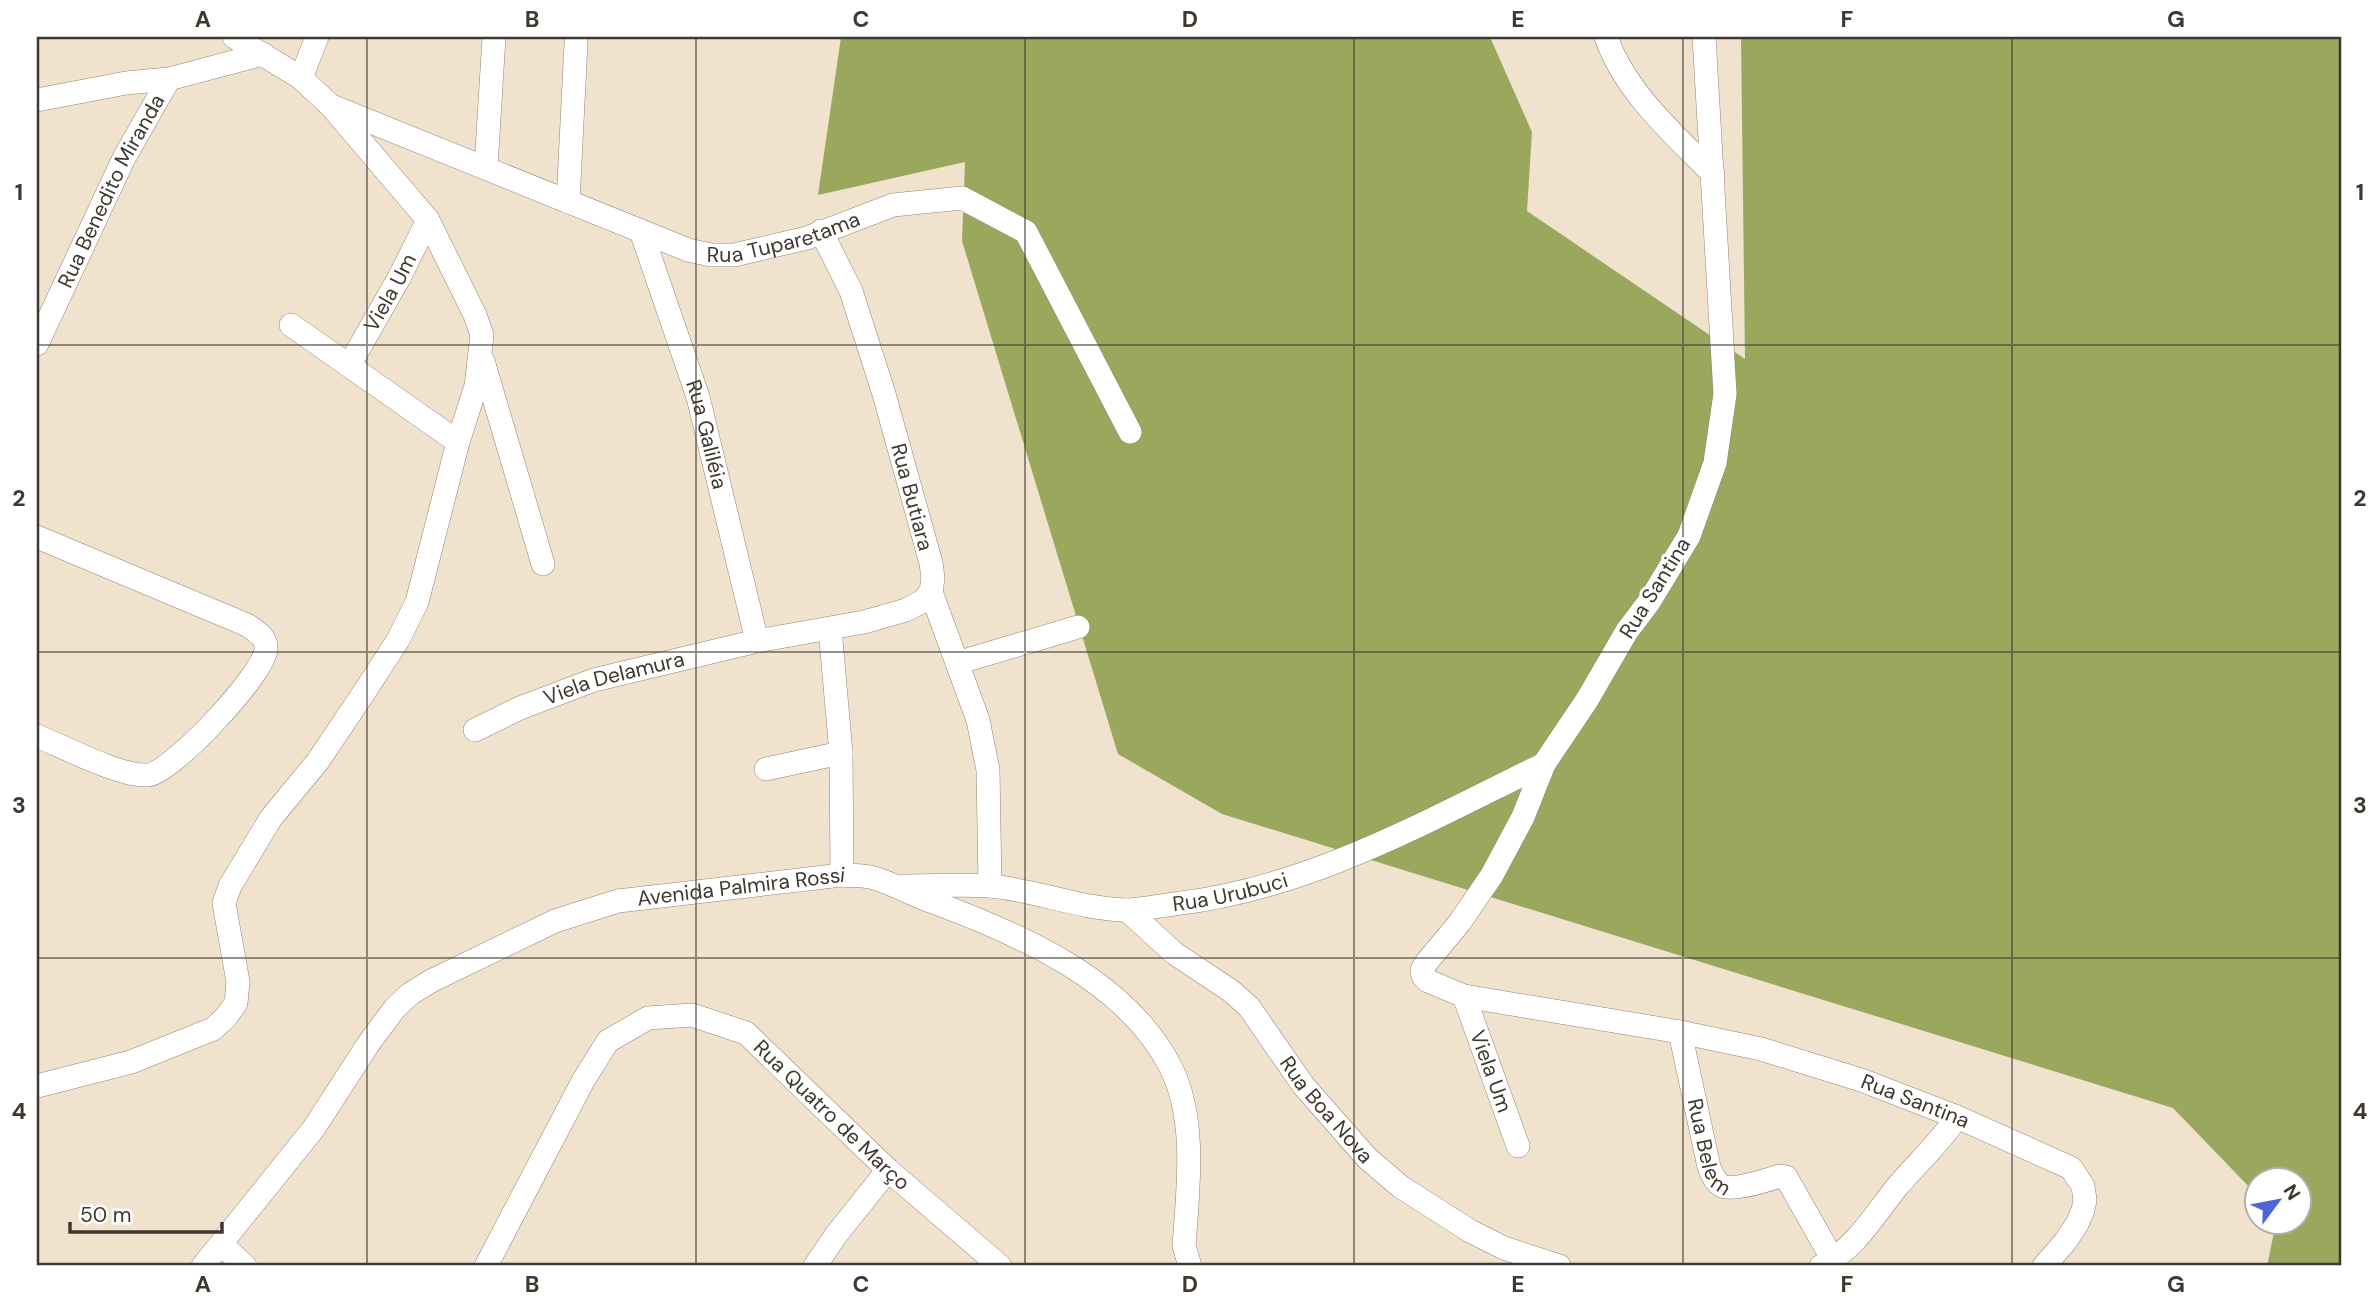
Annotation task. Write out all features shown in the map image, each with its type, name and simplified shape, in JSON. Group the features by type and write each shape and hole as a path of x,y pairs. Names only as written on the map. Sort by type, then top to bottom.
{"street":[{"path":"37,1086 131,1062 213,1029 236,1003 238,982 224,903 230,886 271,818 318,761 398,640 417,602 458,442 476,386 482,335 475,315 428,220 331,106 301,78 234,37"},
{"path":"301,78 317,37"},
{"path":"486,167 494,37"},
{"path":"1606,37 1610,50 1634,90 1713,174"},
{"name":"Rua Santina","path":"1704,37 1724,394 1715,463 1689,536 1544,764 1522,817 1492,875 1460,922 1426,963 1422,970 1423,975 1428,981 1464,996 1679,1031 1761,1049 1861,1080 1956,1117 2071,1168 2078,1178 2085,1199 2083,1210 2065,1242 2044,1266"},
{"path":"568,202 576,43"},
{"path":"37,100 126,83 169,79 263,54"},
{"name":"Rua Benedito Miranda","path":"37,344 124,158 169,79"},
{"name":"Rua Tuparetama","path":"331,106 688,250 711,255 734,254 807,238 893,205 962,198 1026,232 1130,432"},
{"name":"Viela Um","path":"350,365 428,220"},
{"name":"Rua Galiléia","path":"641,230 698,397 757,641"},
{"name":"Rua Butiara","path":"821,231 851,291 884,394 931,563 931,592 978,720 988,770 990,886"},
{"path":"291,325 458,442"},
{"path":"481,354 543,564"},
{"path":"37,537 247,625 266,641 267,652 262,663 225,710 164,769 151,775 121,771 37,736"},
{"path":"757,641 830,629 906,610 923,601 931,592"},
{"path":"957,663 1078,627"},
{"path":"830,629 841,753 842,875"},
{"name":"Viela Delamura","path":"475,730 520,708 594,680 757,641"},
{"path":"766,769 841,753"},
{"name":"Rua Urubuci","path":"892,886 990,886 1097,907 1127,910 1205,901 1328,866 1390,841 1544,764"},
{"name":"Avenida Palmira Rossi","path":"202,1266 314,1129 395,1008 410,994 431,981 555,921 618,901 842,875 873,878 977,918 1030,943 1086,975 1136,1018 1172,1069 1187,1116 1184,1246 1190,1266"},
{"name":"Rua Boa Nova","path":"1127,910 1174,953 1249,1007 1297,1076 1334,1122 1367,1158 1392,1180 1470,1231 1504,1248 1559,1266"},
{"name":"Viela Um","path":"1464,996 1518,1146"},
{"name":"Rua Quatro de Março","path":"486,1266 569,1105 608,1041 648,1018 692,1015 746,1033 888,1170 1000,1266"},
{"name":"Rua Belem","path":"1679,1031 1709,1167 1714,1178 1721,1185 1730,1188 1780,1176 1786,1177 1827,1263"},
{"path":"1827,1263 1854,1240 1897,1187 1926,1158 1956,1117"},
{"path":"815,1266 888,1170"},
{"path":"221,1244 245,1266"}],"green space":[{"path":"841,37 1490,37 1532,132 1527,211 1745,359 1741,37 2342,37 2342,1266 2267,1266 2273,1236 2312,1236 2312,1166 2242,1166 2242,1179 2173,1108 1222,814 1118,754 962,241 965,162 818,195"}]}
